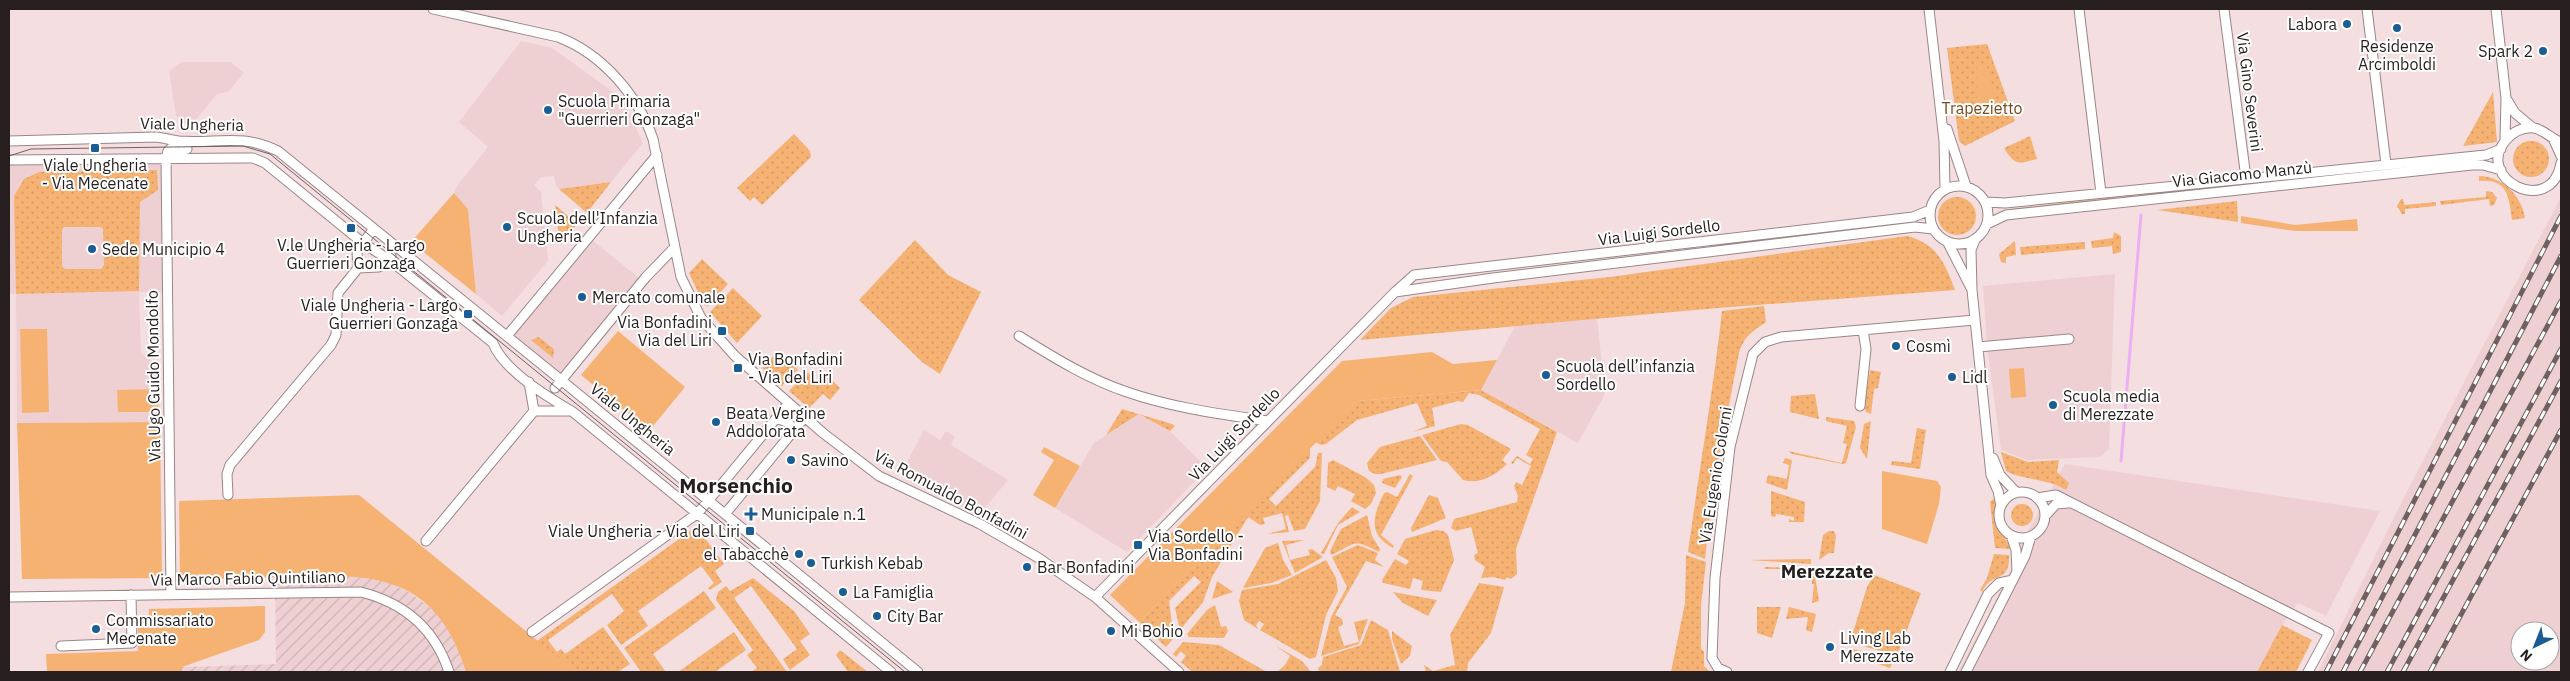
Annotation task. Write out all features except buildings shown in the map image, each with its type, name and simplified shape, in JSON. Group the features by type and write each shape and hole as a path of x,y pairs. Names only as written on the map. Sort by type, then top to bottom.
{"street":[{"name":"Via Romualdo Bonfadini","path":"433,9 558,37 577,44 592,55 631,95 648,123 657,155 681,277 701,318 735,356 788,404 879,476 988,528 1037,557 1095,597 1179,672"},
{"path":"1929,9 1944,141 1945,189"},
{"path":"2079,9 2102,193"},
{"name":"Via Gino Severini","path":"2224,9 2246,178"},
{"path":"2367,9 2386,164"},
{"path":"2496,9 2506,98 2503,144 2499,158 2500,170 2506,180 2514,186 2524,190 2536,190 2552,182 2559,173 2561,163"},
{"path":"2506,98 2516,113 2533,128 2561,142"},
{"path":"1940,110 1966,186"},
{"name":"Via Giacomo Manzù","path":"1986,202 2001,204 2486,155 2503,144 2516,132 2533,128"},
{"name":"Viale Ungheria","path":"9,141 156,137 179,141 247,140 270,148 396,249 424,268 918,672"},
{"path":"2552,137 2561,156"},
{"path":"166,158 168,151 179,141"},
{"path":"265,163 270,148"},
{"path":"507,336 657,155"},
{"name":"Via Ugo Guido Mondolfo","path":"166,158 171,594"},
{"name":"Viale Ungheria","path":"9,160 253,158 265,163 363,244 389,259 493,343 503,360 529,382 573,412 891,672"},
{"name":"Via Giacomo Manzù","path":"1987,224 2006,215 2472,165 2484,165 2500,170"},
{"path":"1972,290 1947,241 1934,229 1930,210 1934,200 1945,189 1955,186 1966,186 1978,192 1986,202 1987,224 1975,240 1971,250 1972,290 1990,448 1991,474 1998,491 2000,521 2011,535 2016,550 2015,576"},
{"name":"Via Luigi Sordello","path":"1095,597 1395,292 1414,276 1913,217 1930,210"},
{"name":"Via Luigi Sordello","path":"1395,292 1492,278 1915,227 1934,229"},
{"path":"228,495 227,474 230,465 334,340 337,330 337,298 358,268 357,251 373,230"},
{"path":"1947,241 1964,244 1975,240"},
{"path":"555,388 646,277 675,247"},
{"path":"358,268 379,267 389,259 396,249"},
{"name":"Via Eugenio Colorni","path":"1727,672 1718,668 1712,658 1715,578 1730,447 1753,354 1765,342 1781,337 1975,320"},
{"path":"1860,406 1866,349 1863,330"},
{"path":"1019,336 1080,372 1126,392 1186,408 1268,421"},
{"path":"1978,347 2069,339"},
{"path":"426,541 534,411 529,382"},
{"path":"532,632 698,513 788,404"},
{"path":"534,411 573,412"},
{"path":"698,513 725,514 805,418"},
{"path":"777,419 784,420 792,426 794,430 792,434"},
{"path":"1990,448 2000,475 2016,492"},
{"path":"1966,672 2015,576 2031,536 2042,526 2045,516 2043,506 2037,498 2028,492 2016,492 2006,498 2000,506"},
{"path":"2037,498 2056,495 2329,633 2308,672"},
{"path":"2045,516 2059,502 2070,503"},
{"path":"2011,535 2021,538 2031,536"},
{"path":"1950,672 1988,594 1999,583 2015,576"},
{"name":"Via Marco Fabio Quintiliano","path":"9,597 344,591 376,596 404,610 418,620 438,645 449,672"},
{"path":"62,646 132,643 131,595"}],"shaded area":[{"name":"Scuola Primaria \"Guerrieri Gonzaga\"","path":"521,41 552,48 622,98 643,143 611,182 559,189 556,186 554,176 541,177 534,185 541,192 548,261 502,316 476,294 468,209 454,193 457,186 488,147 459,122"},
{"path":"181,62 231,62 244,73 228,92 217,94 190,127 176,116 169,71"},
{"path":"165,159 166,291 139,292 141,353 159,366 160,422 17,423 16,294 9,294 9,161"},
{"path":"2561,197 2561,672 2318,672 2403,499"},
{"path":"591,239 639,278 561,375 512,336"},
{"name":"Scuola media di Merezzate","path":"2115,274 2109,449 2100,457 2028,460 2001,450 1987,346 1983,286"},
{"name":"Scuola dell’infanzia Sordello","path":"1597,318 1605,394 1578,443 1481,390 1515,326"},
{"path":"1139,414 1168,429 1207,468 1127,552 1055,508 1094,443"},
{"path":"924,430 940,440 946,431 955,437 951,445 1008,480 978,514 905,480 907,475 902,472"},
{"path":"2065,464 2380,511 2326,616 2298,603 2282,625 2257,672 1958,672 2005,582 2027,533"},
{"path":"350,575 391,583 412,594 432,609 447,627 466,672 182,672 182,667 276,664 275,577"}],"green space":[{"name":"Trapezietto","path":"1987,44 2015,121 1965,146 1959,141 1947,48"},
{"path":"1986,63 1997,104 1977,108 1977,65"},
{"path":"2493,92 2497,142 2463,146"},
{"path":"794,134 810,151 811,157 762,205 754,197 750,201 737,188"},
{"path":"2030,136 2037,159 2025,162 2014,161 2004,148"},
{"path":"2531,141 2538,142 2544,146 2548,152 2548,166 2544,172 2538,176 2531,177 2524,176 2518,172 2514,166 2513,159 2514,152 2518,146 2524,142"},
{"path":"157,170 158,190 140,202 139,291 16,294 14,196 24,179 39,172","holes":["64,227 100,227 103,229 104,265 101,269 65,269 62,266 62,230"]},
{"path":"2479,176 2495,179 2510,189 2520,202 2525,218 2512,220 2510,204 2505,191 2496,183 2479,181"},
{"path":"611,182 587,213 559,189"},
{"path":"2256,182 2256,185 2124,199 2124,195"},
{"path":"2486,191 2492,192 2497,198 2494,205 2490,206 2489,199 2441,205 2440,201 2486,197"},
{"path":"454,193 468,209 476,294 411,242"},
{"path":"1957,197 1970,203 1976,216 1970,229 1957,235 1944,229 1938,216 1944,203"},
{"path":"2115,197 2116,200 2009,211 2009,209"},
{"path":"2401,199 2403,199 2404,205 2436,202 2436,206 2405,209 2405,214 2402,214 2397,206"},
{"path":"2237,201 2238,222 2157,210"},
{"path":"555,205 577,224 560,245"},
{"path":"2241,216 2295,225 2357,219 2358,231 2295,231 2241,223"},
{"path":"2114,232 2121,236 2121,252 2113,254 2112,246 2092,248 2091,241 2113,238"},
{"path":"1907,236 1926,244 1939,256 1955,290 1718,308 1360,340 1391,308 1413,297 1610,277"},
{"path":"915,240 948,275 981,292 940,374 922,362 859,300"},
{"path":"2015,241 2016,255 2006,257 2006,263 2001,262 1999,254"},
{"path":"2085,242 2085,249 2021,255 2020,247"},
{"path":"702,259 728,284 708,306 704,305 689,273"},
{"path":"733,288 762,316 737,343 710,312"},
{"path":"1764,306 1766,322 1746,338 1739,353 1714,483 1705,559 1688,552 1722,311"},
{"path":"20,329 47,329 49,412 22,413"},
{"path":"618,331 685,387 649,431 581,375"},
{"path":"539,337 554,349 553,358 531,340"},
{"path":"778,351 798,370 782,386 762,368"},
{"path":"1432,352 1453,364 1497,360 1481,390 1357,401 1139,622 1110,595 1342,361"},
{"path":"2024,368 2026,397 2011,398 2009,369"},
{"path":"1870,370 1881,372 1878,388 1874,389 1871,414 1866,412 1864,405"},
{"path":"807,372 818,382 826,374 840,388 830,400 823,394 809,408 789,391"},
{"path":"157,389 158,412 118,412 117,390"},
{"path":"1481,390 1557,432 1516,549 1517,574 1511,579 1507,577 1505,580 1493,577 1481,578 1485,567 1475,560 1474,555 1478,553 1471,527 1456,531 1451,528 1454,519 1517,502 1518,496 1514,486 1516,482 1522,485 1531,466 1517,458 1513,464 1511,463 1517,456 1530,464 1533,459 1526,455 1540,429 1479,395 1469,393 1463,402 1458,401 1432,408 1435,426 1412,432 1427,426 1417,403 1357,420 1326,444 1321,445 1315,442 1357,401"},
{"path":"1815,394 1819,419 1790,412 1791,396"},
{"path":"1122,409 1139,414 1106,435"},
{"path":"1139,414 1172,424 1175,426 1170,431"},
{"path":"1826,417 1854,421 1856,427 1846,463 1843,464 1792,454 1788,451 1842,463 1847,444 1843,443 1847,426 1826,421"},
{"path":"1871,421 1867,459 1860,448 1864,424"},
{"path":"160,422 162,578 22,579 17,423"},
{"path":"1461,424 1468,425 1511,449 1502,460 1507,464 1487,478 1469,481 1463,480 1447,462 1441,461 1422,435"},
{"path":"1917,428 1926,430 1920,469 1891,465 1892,461 1911,463"},
{"path":"1420,436 1437,460 1381,474 1369,471 1367,463 1380,447"},
{"path":"1044,447 1080,466 1055,508 1033,495 1054,460 1041,452"},
{"path":"1310,447 1310,458 1269,499 1276,506 1315,467 1318,453 1322,453 1320,501 1305,529 1294,531 1288,515 1285,516 1289,532 1267,534 1286,529 1282,513 1263,518 1265,524 1260,525 1248,517 1212,577 1203,602 1180,630 1175,608 1201,582 1194,576 1169,601 1174,638 1166,647 1139,622"},
{"path":"2001,452 2028,462 2059,460 2057,472 2069,483 2066,490 2052,483 2021,477 2006,471"},
{"path":"1785,458 1792,460 1787,490 1766,483 1768,475 1787,479 1789,465 1783,463"},
{"path":"1333,460 1365,477 1374,485 1376,493 1371,504 1365,509 1351,501 1355,494 1338,486 1335,491 1327,487 1328,463"},
{"path":"1882,471 1937,481 1941,487 1939,504 1927,544 1882,529"},
{"path":"1410,474 1413,476 1381,535 1394,546 1393,548 1379,537 1376,531 1375,517 1384,493 1387,492 1397,497"},
{"path":"1400,475 1402,477 1395,488 1382,483 1383,479"},
{"path":"1771,491 1805,502 1804,522 1789,522 1789,519 1794,521 1794,517 1776,514 1775,517 1771,516"},
{"path":"359,495 576,672 466,672 452,638 436,613 416,596 393,585 368,579 340,576 309,576 180,579 179,501"},
{"path":"1429,495 1438,498 1446,518 1412,532 1411,528"},
{"path":"1997,496 1995,519 2011,549 1995,548 1990,502"},
{"path":"2022,504 2030,507 2033,515 2030,523 2022,526 2014,523 2011,515 2014,507"},
{"path":"1352,507 1360,512 1338,525 1324,554 1321,553 1338,523"},
{"path":"1367,515 1372,536 1380,549 1379,552 1358,543 1331,555 1330,551 1341,529"},
{"path":"693,529 707,541 724,564 715,571 722,582 710,590 708,588 714,583 701,566 638,611 648,626 621,645 607,625 624,611 612,594 548,640 557,652 561,649 565,654 603,627 630,664 618,672 576,672 537,641"},
{"path":"1436,530 1444,531 1448,535 1454,560 1441,592 1421,590 1423,581 1413,578 1410,589 1383,583 1382,580 1395,559 1406,565 1409,561 1397,554 1405,539"},
{"path":"1829,531 1834,531 1836,536 1834,553 1829,553 1819,560 1823,535"},
{"path":"1305,540 1286,545 1290,560 1310,555 1308,550 1312,549 1323,557 1295,573 1282,541"},
{"path":"1278,543 1283,560 1292,575 1271,583 1243,588 1265,548"},
{"path":"1358,545 1378,553 1375,560 1384,567 1366,561 1335,615 1342,619 1343,625 1338,627 1344,646 1359,642 1354,622 1368,619 1359,644 1321,656 1331,617 1347,587 1332,557"},
{"path":"1994,554 2009,555 2009,564 2004,574 1986,585 1982,592 1980,590 1987,578"},
{"path":"1686,555 1706,562 1701,605 1701,649 1704,651 1704,666 1710,672 1671,672 1685,603"},
{"path":"1811,559 1811,564 1749,560"},
{"path":"1326,560 1336,578 1338,591 1326,615 1316,657 1310,659 1260,630 1264,624 1259,621 1256,625 1258,629 1244,620 1239,601 1242,590 1278,584"},
{"path":"1765,567 1814,569 1819,601 1812,603 1814,584 1812,584 1811,569 1764,569"},
{"path":"1874,575 1921,593 1897,656 1850,642 1867,587"},
{"path":"753,578 794,611 810,634 800,641 810,655 790,670 783,659 797,649 751,586 734,598 787,672 751,672 757,668 747,655 753,650 716,600 718,592 726,586 730,591"},
{"path":"1217,581 1233,592 1212,599"},
{"path":"1479,583 1504,587 1491,633 1468,663 1467,672 1426,672 1424,665 1433,671 1455,665 1450,635"},
{"path":"704,591 716,608 653,654 666,672 641,672 624,648"},
{"path":"1393,592 1437,600 1428,616 1403,603"},
{"path":"1215,605 1221,627 1226,626 1228,631 1224,638 1189,637 1187,634 1207,610"},
{"path":"265,606 265,632 259,640 182,667 182,672 47,672 46,654 138,651 138,616 149,617 149,609"},
{"path":"1757,607 1781,607 1772,638 1757,633"},
{"path":"1789,607 1816,614 1812,632 1806,630 1808,617 1786,619"},
{"path":"1371,620 1388,630 1400,672 1319,672 1318,668 1322,665 1323,657 1361,645"},
{"path":"2282,625 2312,640 2296,672 2257,672"},
{"path":"1392,631 1412,646 1410,656 1401,664 1392,639"},
{"path":"734,632 746,650 715,672 678,672"},
{"path":"1183,642 1219,645 1267,672 1192,672 1181,662 1186,656 1181,651 1176,657 1173,654"},
{"path":"1276,646 1302,661 1311,672 1277,672 1285,665 1290,656"},
{"path":"1850,648 1893,661 1890,668 1849,654"},
{"path":"840,650 868,672 848,672 836,655"}],"waterway":[{"path":"2121,461 2141,215"}],"tram line":[{"path":"9,156 31,149 243,146 270,154 905,672"}],"railway":[{"path":"2326,672 2561,216"},
{"path":"2343,672 2561,256"},
{"path":"2360,672 2561,301"},
{"path":"2387,672 2561,349"},
{"path":"2403,672 2561,381"},
{"path":"2430,672 2561,430"}],"place":[{"name":"Labora","path":"2347,24"},
{"name":"Residenze Arcimboldi","path":"2397,28"},
{"name":"Spark 2","path":"2543,51"},
{"name":"Scuola Primaria \"Guerrieri Gonzaga\"","path":"548,110"},
{"name":"Viale Ungheria - Via Mecenate","path":"95,148"},
{"name":"Scuola dell'Infanzia Ungheria","path":"507,227"},
{"name":"V.le Ungheria - Largo Guerrieri Gonzaga","path":"351,228"},
{"name":"Sede Municipio 4","path":"92,249"},
{"name":"Mercato comunale","path":"582,297"},
{"name":"Viale Ungheria - Largo Guerrieri Gonzaga","path":"468,314"},
{"name":"Via Bonfadini Via del Liri","path":"722,331"},
{"name":"Cosmì","path":"1896,346"},
{"name":"Via Bonfadini - Via del Liri","path":"738,368"},
{"name":"Scuola dell’infanzia Sordello","path":"1546,375"},
{"name":"Lidl","path":"1952,377"},
{"name":"Scuola media di Merezzate","path":"2053,405"},
{"name":"Beata Vergine Addolorata","path":"716,422"},
{"name":"Savino","path":"791,460"},
{"name":"Municipale n.1","path":"751,514"},
{"name":"Viale Ungheria - Via del Liri","path":"750,531"},
{"name":"Via Sordello - Via Bonfadini","path":"1138,545"},
{"name":"el Tabacchè","path":"799,554"},
{"name":"Turkish Kebab","path":"811,563"},
{"name":"Bar Bonfadini","path":"1027,567"},
{"name":"La Famiglia","path":"843,592"},
{"name":"City Bar","path":"877,616"},
{"name":"Commissariato Mecenate","path":"96,629"},
{"name":"Mi Bohio","path":"1111,631"},
{"name":"Living Lab Merezzate","path":"1830,647"}],"district":[{"name":"Morsenchio","path":"736,485"},
{"name":"Merezzate","path":"1827,571"}]}
